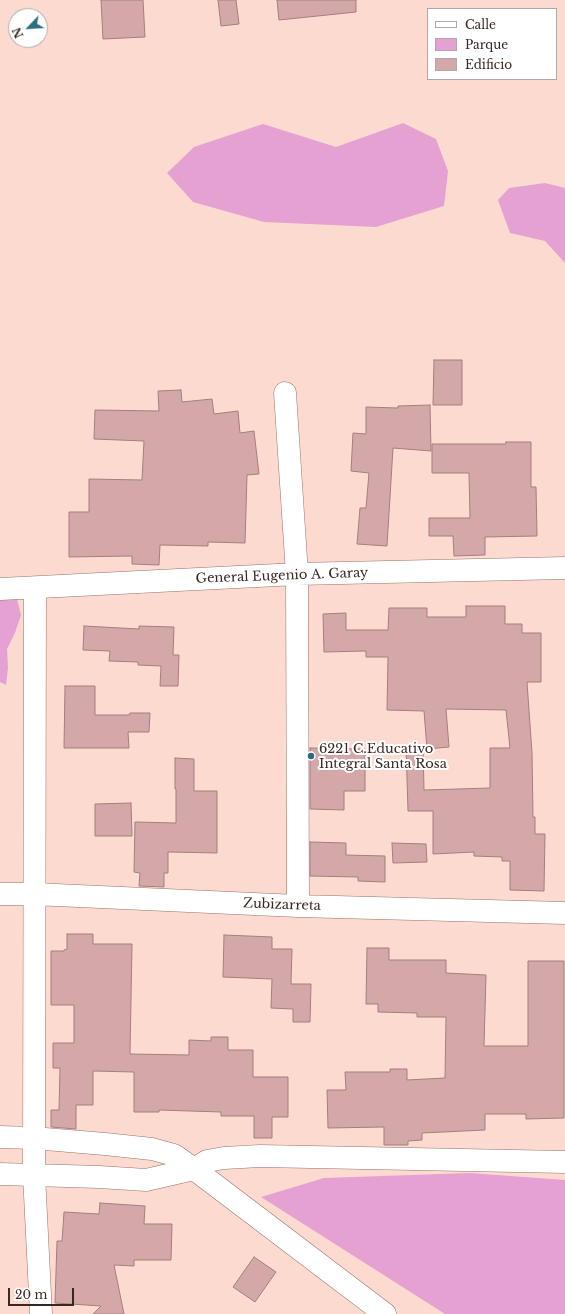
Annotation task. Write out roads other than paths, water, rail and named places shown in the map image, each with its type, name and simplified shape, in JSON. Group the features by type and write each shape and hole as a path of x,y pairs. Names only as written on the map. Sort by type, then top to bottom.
{"street":[{"path":"285,393 297,574 298,906"},
{"name":"General Eugenio A. Garay","path":"0,589 297,574 565,568"},
{"path":"35,588 33,1138 41,1314"},
{"name":"Zubizarreta","path":"0,894 34,894 298,906 565,913"},
{"path":"0,1138 33,1138 152,1149 174,1156 385,1314"},
{"path":"0,1174 146,1180 194,1170 207,1161 224,1158 260,1156 565,1162"}],"place":[{"name":"6221 C.Educativo Integral Santa Rosa","path":"311,756"}]}
